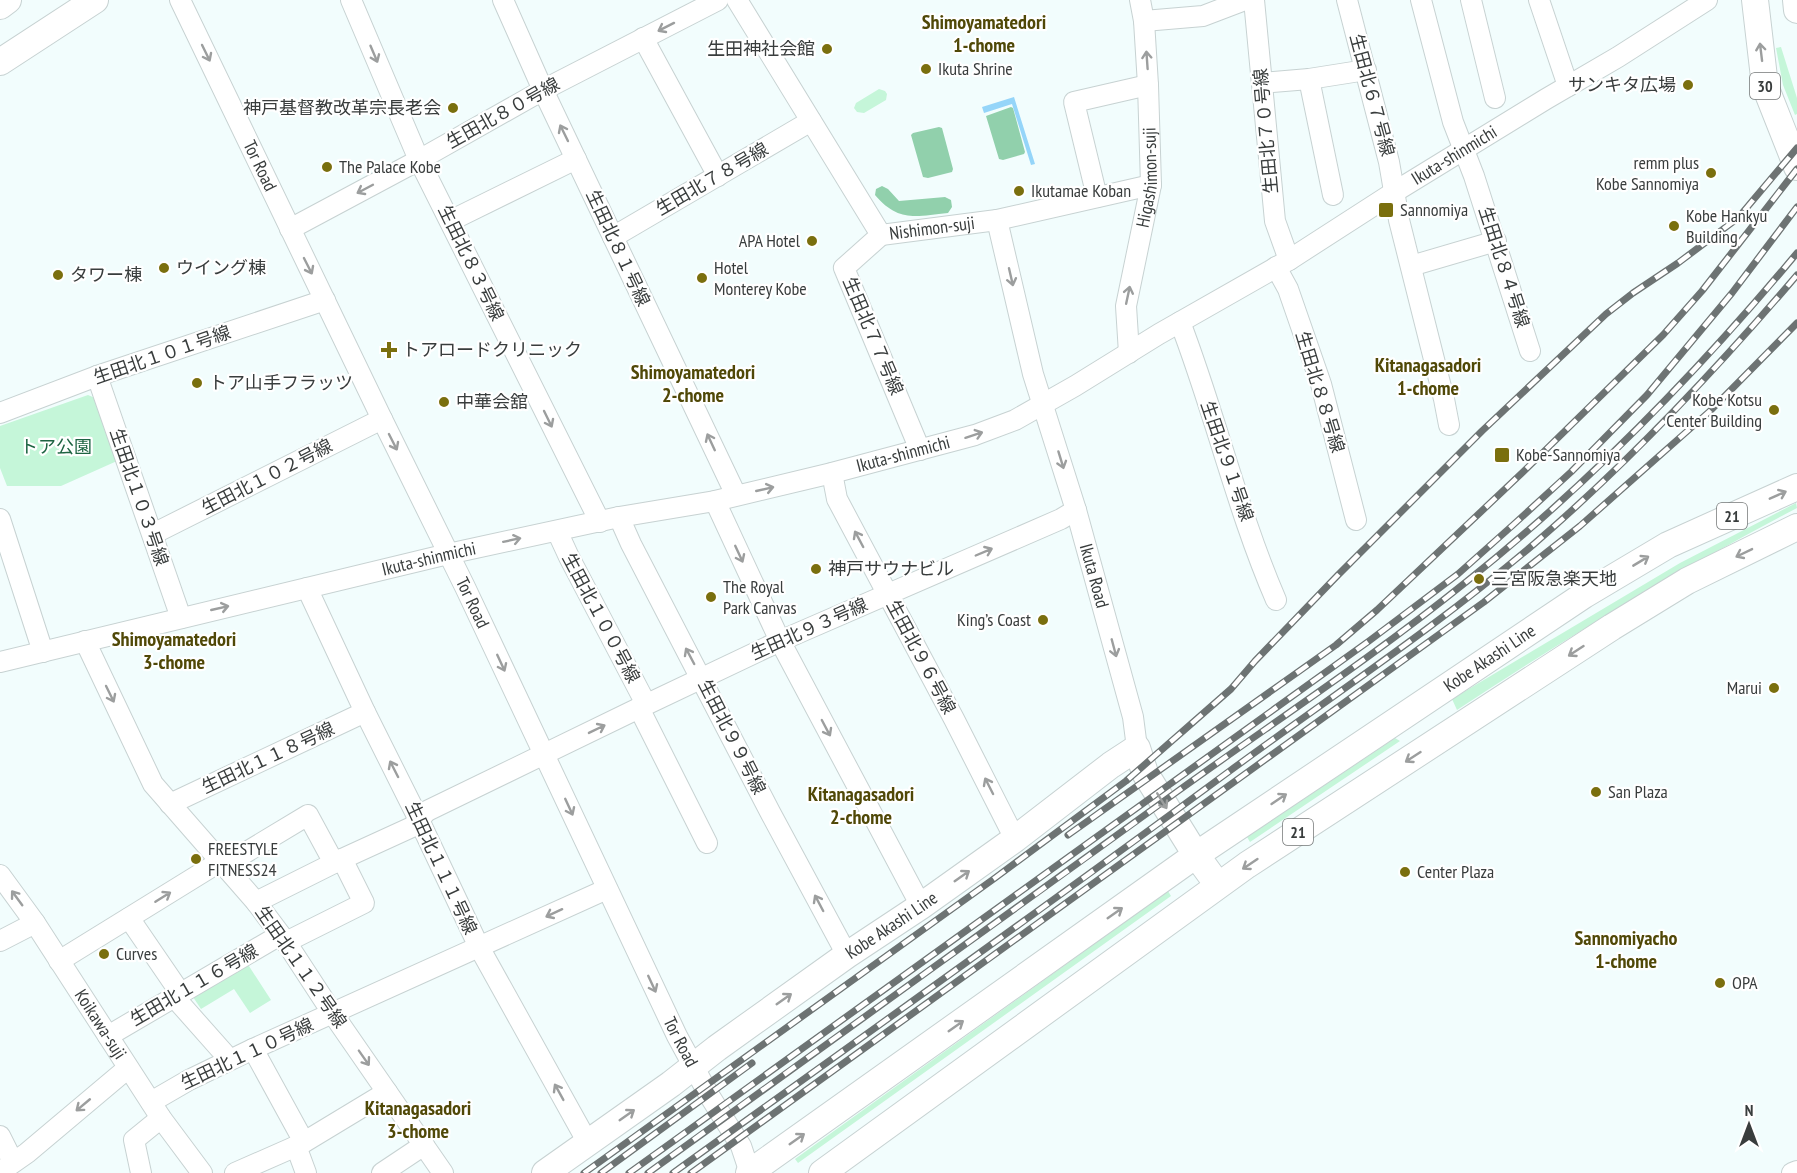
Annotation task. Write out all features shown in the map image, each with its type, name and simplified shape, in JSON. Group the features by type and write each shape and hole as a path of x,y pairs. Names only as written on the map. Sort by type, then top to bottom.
{"main road":[{"path":"0,6 8,0"},
{"path":"0,62 95,0"},
{"name":"30","path":"1755,0 1765,86 1797,167"},
{"path":"1796,0 1797,10"},
{"name":"Kobe Akashi Line","path":"750,1173 1196,855 1584,595 1668,545 1797,486"},
{"name":"21","path":"822,1173 1218,885 1592,640 1687,581 1797,527"},
{"path":"1137,748 1144,773 1196,855 1218,885"},
{"name":"Kobe Akashi Line","path":"545,1173 847,955 1015,839 1111,765 1137,748"}],"street":[{"name":"Tor Road","path":"180,0 693,1067 741,1146 750,1173"},
{"name":"生田北８３号線","path":"351,0 419,160 600,522"},
{"name":"生田北８１号線","path":"503,0 543,90 736,495"},
{"name":"生田北８０号線","path":"290,229 543,90 718,0"},
{"name":"Nishimon-suji","path":"737,0 880,236 997,220 1033,374 1043,405"},
{"name":"Higashimon-suji","path":"1129,353 1126,306 1151,184 1148,85 1144,21 1140,0"},
{"path":"1144,21 1203,16 1245,0"},
{"name":"生田北７０号線","path":"1254,0 1275,221 1282,264"},
{"name":"生田北６７号線","path":"1347,0 1366,70 1395,191 1399,220 1449,425"},
{"name":"生田北８４号線","path":"1421,0 1453,122 1496,242 1530,351"},
{"path":"1471,0 1495,98"},
{"path":"1539,0 1568,86"},
{"name":"Ikuta-shinmichi","path":"0,662 448,554 619,517 714,501 832,473 975,435 1015,420 1282,264 1395,191 1618,57 1707,0"},
{"path":"643,38 718,176"},
{"path":"1262,83 1309,79 1366,70"},
{"path":"1309,79 1333,195"},
{"path":"1098,197 1074,102 1148,85"},
{"name":"生田北７８号線","path":"613,237 811,121"},
{"path":"450,221 576,159"},
{"path":"997,220 1151,184"},
{"name":"生田北７７号線","path":"880,236 844,268 920,450"},
{"path":"1411,266 1496,242"},
{"name":"生田北８８号線","path":"1282,264 1288,289 1321,384 1356,520"},
{"name":"生田北１０１号線","path":"0,413 97,376 326,300"},
{"name":"生田北９１号線","path":"1180,322 1276,600"},
{"name":"生田北１０３号線","path":"97,376 181,618"},
{"name":"Ikuta Road","path":"1043,405 1076,510 1133,717 1137,748"},
{"name":"生田北１０２号線","path":"153,534 382,419"},
{"name":"生田北９６号線","path":"832,473 837,499 1015,839"},
{"path":"714,501 780,641 921,906"},
{"name":"生田北９３号線","path":"256,902 412,827 427,811 643,706 780,641 1061,519 1076,510"},
{"name":"生田北９９号線","path":"619,517 770,812 847,955"},
{"path":"0,519 43,652"},
{"name":"生田北１００号線","path":"557,531 707,843"},
{"name":"生田北１１１号線","path":"306,588 479,947 588,1143"},
{"name":"生田北１１２号線","path":"85,640 153,784 256,902 283,938 443,1173"},
{"name":"生田北１１８号線","path":"170,804 365,712"},
{"path":"59,961 308,815 338,861"},
{"name":"生田北１１６号線","path":"108,1036 283,938 364,903 338,861"},
{"name":"Koikawa-suji","path":"0,875 35,923 156,1110 202,1173"},
{"name":"生田北１１０号線","path":"141,1173 134,1140 156,1110 189,1080 607,889"},
{"path":"129,918 178,996 230,1060"},
{"path":"0,941 35,923"},
{"path":"253,1049 300,1144 306,1173"},
{"path":"0,1136 6,1167 27,1153 128,1068"},
{"path":"235,1173 300,1144 387,1092"},
{"path":"382,1173 424,1145"},
{"path":"1792,1173 1797,1171"}],"green space":[{"path":"1781,47 1797,98 1797,114 1795,115 1783,85 1776,48"},
{"path":"879,89 887,94 886,100 864,113 857,112 854,108 856,103"},
{"path":"1011,107 1025,152 1003,160 999,159 986,116"},
{"path":"942,128 953,169 952,172 928,178 923,177 911,135"},
{"path":"882,186 899,201 945,197 951,200 952,207 948,213 917,216 900,214 875,195 876,189"},
{"name":"トア公園","path":"88,395 95,398 117,461 61,486 7,486 0,468 0,426"},
{"path":"1796,503 1797,508 1624,605 1457,710 1452,699 1680,563"},
{"path":"1395,738 1400,741 1250,842 1247,837"},
{"path":"1168,891 1171,896 798,1163 795,1159"},
{"path":"247,963 271,1000 250,1013 234,989 201,1009 193,997"}],"water":[{"path":"1014,97 1035,164 1031,165 1012,104 984,113 982,107"}],"railway":[{"path":"584,1173 995,878 1126,781 1231,689 1338,575 1482,431 1606,314 1738,218 1797,148"},
{"path":"1068,835 1336,645 1377,610 1663,335 1702,291 1797,169"},
{"path":"629,1173 1369,641 1458,574 1571,472 1647,395 1732,293 1797,207"},
{"path":"648,1173 1359,663 1466,582 1555,507 1640,426 1720,341 1797,253"},
{"path":"673,1173 1385,660 1498,574 1569,513 1638,448 1735,346 1797,275"},
{"path":"691,1173 1484,602 1580,526 1710,411 1797,323"},
{"path":"601,1173 752,1063"}],"place":[{"name":"生田神社会館","path":"827,49"},
{"name":"Ikuta Shrine","path":"926,69"},
{"name":"サンキタ広場","path":"1688,85"},
{"name":"神戸基督教改革宗長老会","path":"453,108"},
{"name":"The Palace Kobe","path":"327,167"},
{"name":"remm plus Kobe Sannomiya","path":"1711,173"},
{"name":"Ikutamae Koban","path":"1019,191"},
{"name":"Sannomiya","path":"1386,210"},
{"name":"Kobe Hankyu Building","path":"1674,226"},
{"name":"APA Hotel","path":"812,241"},
{"name":"ウイング棟","path":"164,268"},
{"name":"タワー棟","path":"58,275"},
{"name":"Hotel Monterey Kobe","path":"702,278"},
{"name":"トアロードクリニック","path":"389,350"},
{"name":"トア山手フラッツ","path":"197,383"},
{"name":"中華会舘","path":"444,402"},
{"name":"Kobe Kotsu Center Building","path":"1774,410"},
{"name":"Kobe-Sannomiya","path":"1502,455"},
{"name":"神戸サウナビル","path":"816,569"},
{"name":"三宮阪急楽天地","path":"1479,579"},
{"name":"The Royal Park Canvas","path":"711,597"},
{"name":"King’s Coast","path":"1043,620"},
{"name":"Marui","path":"1774,688"},
{"name":"San Plaza","path":"1596,792"},
{"name":"FREESTYLE FITNESS24","path":"196,859"},
{"name":"Center Plaza","path":"1405,872"},
{"name":"Curves","path":"104,954"},
{"name":"OPA","path":"1720,983"}],"district":[{"name":"Shimoyamatedori 1-chome","path":"984,34"},
{"name":"Kitanagasadori 1-chome","path":"1428,376"},
{"name":"Shimoyamatedori 2-chome","path":"693,384"},
{"name":"Shimoyamatedori 3-chome","path":"174,650"},
{"name":"Kitanagasadori 2-chome","path":"861,806"},
{"name":"Sannomiyacho 1-chome","path":"1626,950"},
{"name":"Kitanagasadori 3-chome","path":"418,1120"}]}
